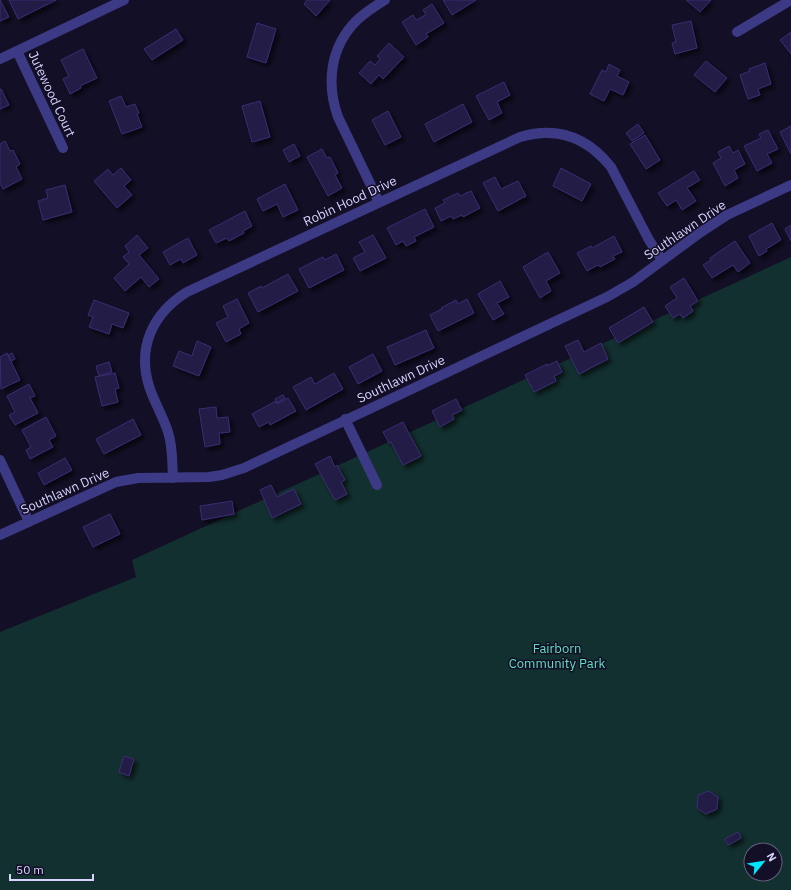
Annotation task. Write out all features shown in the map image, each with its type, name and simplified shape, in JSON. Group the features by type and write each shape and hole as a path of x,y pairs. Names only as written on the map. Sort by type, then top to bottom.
{"street":[{"path":"0,59 124,0"},
{"path":"379,202 338,117 332,96 332,73 335,58 345,34 365,13 385,0"},
{"path":"737,32 791,0"},
{"name":"Jutewood Court","path":"18,51 63,148"},
{"name":"Robin Hood Drive","path":"173,478 169,433 150,388 146,369 146,354 148,340 153,326 160,316 178,297 520,137 540,132 562,134 581,140 603,157 611,167 646,234 662,260"},
{"name":"Southlawn Drive","path":"0,535 116,482 138,478 209,477 233,472 607,297 633,282 701,232 727,215 791,185"},
{"path":"345,420 377,484"},
{"path":"0,460 29,522"}],"green space":[{"name":"Fairborn Community Park","path":"791,257 791,890 0,890 0,632 136,577 132,560"}],"building":[{"path":"0,0 9,17 0,21"},
{"path":"9,0 56,0 18,19"},
{"path":"307,0 330,0 316,16 304,4"},
{"path":"443,0 476,0 452,15"},
{"path":"686,0 711,0 700,12"},
{"path":"432,4 444,23 426,34 428,37 416,45 402,22 413,15 416,20 426,15 423,10"},
{"path":"691,21 697,48 675,54 672,43 676,42 672,25"},
{"path":"257,23 276,29 266,63 247,57"},
{"path":"176,29 183,40 152,60 144,49"},
{"path":"791,32 791,54 780,40"},
{"path":"389,43 404,57 383,79 379,75 371,84 359,73 370,61 375,65 380,59 377,56"},
{"path":"83,49 97,78 80,86 81,88 70,94 63,79 69,76 61,60"},
{"path":"706,61 727,78 715,92 694,75"},
{"path":"765,63 771,84 758,89 760,95 748,99 740,75 750,71 749,69"},
{"path":"609,64 620,70 617,76 629,82 623,95 610,89 604,101 590,94 602,70 606,72"},
{"path":"504,82 510,95 497,102 502,113 489,120 476,96"},
{"path":"0,89 9,105 0,109"},
{"path":"121,96 126,107 135,104 139,113 137,114 142,127 122,134 109,101"},
{"path":"260,101 270,137 252,142 242,106"},
{"path":"463,104 472,122 434,142 425,124"},
{"path":"388,111 401,137 385,145 372,120"},
{"path":"638,124 644,133 632,141 626,133"},
{"path":"791,126 791,154 780,132"},
{"path":"768,130 778,149 767,154 772,163 757,171 744,146 761,138 759,134"},
{"path":"645,135 660,160 646,169 630,144"},
{"path":"5,141 10,151 13,150 20,164 16,167 22,179 3,189 0,183 0,144"},
{"path":"294,144 300,156 289,162 283,150"},
{"path":"729,146 733,153 738,150 745,164 734,170 738,178 725,186 713,163 721,158 718,152"},
{"path":"322,149 327,158 330,157 338,173 335,175 342,188 328,196 307,157"},
{"path":"121,168 131,180 124,186 132,195 117,208 94,181 108,169 113,175"},
{"path":"561,168 591,184 582,201 553,186"},
{"path":"694,171 700,180 687,188 696,201 682,210 676,200 667,206 658,193"},
{"path":"495,177 501,189 518,181 526,196 498,211 483,183"},
{"path":"285,184 298,210 283,217 277,204 263,211 257,199"},
{"path":"65,185 72,212 43,220 38,201 48,198 46,190"},
{"path":"471,191 480,208 463,217 462,215 453,219 451,216 441,221 435,208 445,203 443,200 458,193 460,196"},
{"path":"425,209 434,227 414,237 416,241 406,246 403,241 396,245 387,228"},
{"path":"245,211 252,226 243,231 244,233 229,241 227,238 216,243 209,230"},
{"path":"772,223 781,240 766,249 767,251 759,256 749,236"},
{"path":"791,225 791,241 785,229"},
{"path":"137,235 148,248 139,255 159,279 149,287 141,277 125,291 114,278 129,264 123,257 129,252 125,246"},
{"path":"373,235 386,258 360,271 353,258 365,252 359,242"},
{"path":"614,236 622,252 613,256 615,259 600,267 598,265 587,271 577,253 591,246 592,248"},
{"path":"188,238 197,255 183,263 181,259 170,265 163,252"},
{"path":"735,241 750,263 738,272 733,265 712,278 703,265 711,260 710,258"},
{"path":"548,252 560,273 546,281 551,291 540,298 523,267"},
{"path":"336,254 344,270 309,288 299,269 323,257 325,260"},
{"path":"288,274 298,291 258,312 248,293 261,286 262,288"},
{"path":"684,278 698,301 690,306 693,311 683,318 680,314 673,318 665,306 677,298 670,287"},
{"path":"500,281 509,297 497,303 504,314 493,320 478,294"},
{"path":"237,299 249,323 239,329 241,334 226,342 216,323 228,317 223,306"},
{"path":"467,299 474,313 438,331 430,315 456,300 458,304"},
{"path":"94,300 129,313 123,328 112,324 109,334 89,327 93,317 88,315"},
{"path":"644,307 653,322 618,343 609,328"},
{"path":"426,330 434,348 395,365 387,347"},
{"path":"578,340 584,352 601,343 608,359 579,374 565,346"},
{"path":"197,341 211,347 199,376 173,366 179,351 192,356"},
{"path":"7,353 20,380 1,389 0,357"},
{"path":"12,353 15,359 11,361 8,355"},
{"path":"373,354 382,371 358,384 349,367"},
{"path":"557,361 562,372 554,376 556,381 534,392 525,375 547,364 547,366"},
{"path":"109,362 112,372 99,376 96,366"},
{"path":"115,373 119,388 115,389 118,402 102,406 95,377"},
{"path":"334,373 343,389 306,410 293,387 311,377 315,384"},
{"path":"29,384 35,396 30,398 38,413 15,425 9,415 15,412 7,396"},
{"path":"283,395 285,398 277,403 275,399"},
{"path":"288,398 296,411 270,425 269,422 259,427 252,414 276,401 277,404"},
{"path":"456,399 462,410 452,415 454,419 440,427 432,411"},
{"path":"216,407 217,418 228,417 230,432 219,433 220,444 205,447 199,409"},
{"path":"46,417 56,436 49,440 53,447 30,459 26,450 31,447 22,430"},
{"path":"133,419 141,435 104,454 96,439"},
{"path":"403,422 421,456 403,465 391,442 389,443 383,432"},
{"path":"330,456 335,467 337,465 345,480 341,482 347,494 335,500 315,464"},
{"path":"65,458 72,470 44,485 38,473"},
{"path":"271,485 277,497 294,489 301,504 272,518 260,490"},
{"path":"232,501 234,514 202,520 200,506"},
{"path":"110,514 120,534 93,547 83,527"},
{"path":"124,756 134,759 129,776 119,772"},
{"path":"709,791 718,797 717,809 706,814 697,808 698,795"},
{"path":"738,832 741,838 728,845 725,839"}]}
